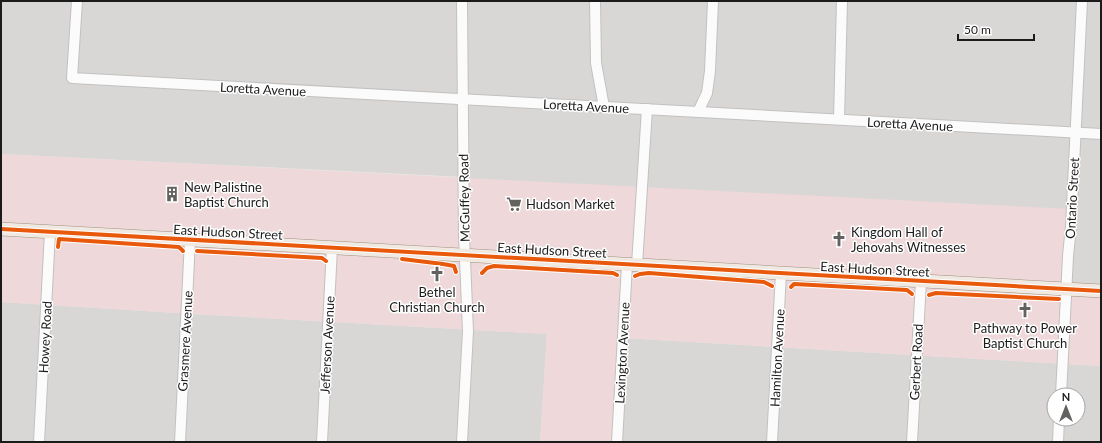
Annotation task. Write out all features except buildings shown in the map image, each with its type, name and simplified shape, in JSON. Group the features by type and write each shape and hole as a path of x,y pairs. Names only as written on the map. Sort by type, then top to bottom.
{"main road":[{"name":"East Hudson Street","path":"1,229 1101,291"}],"street":[{"name":"Loretta Avenue","path":"77,1 72,78 1101,134"},
{"name":"McGuffey Road","path":"462,1 462,99 468,331 462,442"},
{"path":"595,1 596,63 604,107"},
{"path":"698,112 707,93 708,86 713,1"},
{"path":"839,119 842,1"},
{"name":"Ontario Street","path":"1061,387 1082,1"},
{"name":"Lexington Avenue","path":"617,442 647,109"},
{"name":"Howey Road","path":"39,442 50,232"},
{"name":"Grasmere Avenue","path":"180,442 190,240"},
{"name":"Jefferson Avenue","path":"322,442 332,248"},
{"name":"Hamilton Avenue","path":"772,442 781,273"},
{"name":"Gerbert Road","path":"912,442 921,281"},
{"path":"1058,442 1059,427"}],"shaded area":[{"path":"1,1 1101,1 1101,292 464,177 1,154"},
{"path":"1,154 1071,209 1065,290 1101,292 1101,366 623,338 617,442 540,442 547,334 1,302"},
{"path":"1,302 547,334 540,442 1,442"},
{"path":"623,338 1101,366 1101,442 617,442"}],"cycle path":[{"path":"1,229 1101,291"},
{"path":"58,247 59,239 179,247 183,251"},
{"path":"197,251 322,258 326,261"},
{"path":"402,259 454,266 456,272"},
{"path":"482,273 487,268 494,266 613,273 617,275"},
{"path":"635,276 649,273 764,282 772,286"},
{"path":"791,287 794,284 907,290 912,294"},
{"path":"929,295 936,293 1059,299"}],"place":[{"name":"New Palistine Baptist Church","path":"172,194"},
{"name":"Hudson Market","path":"514,204"},
{"name":"Kingdom Hall of Jehovahs Witnesses","path":"839,239"},
{"name":"Bethel Christian Church","path":"437,274"},
{"name":"Pathway to Power Baptist Church","path":"1025,310"}]}
